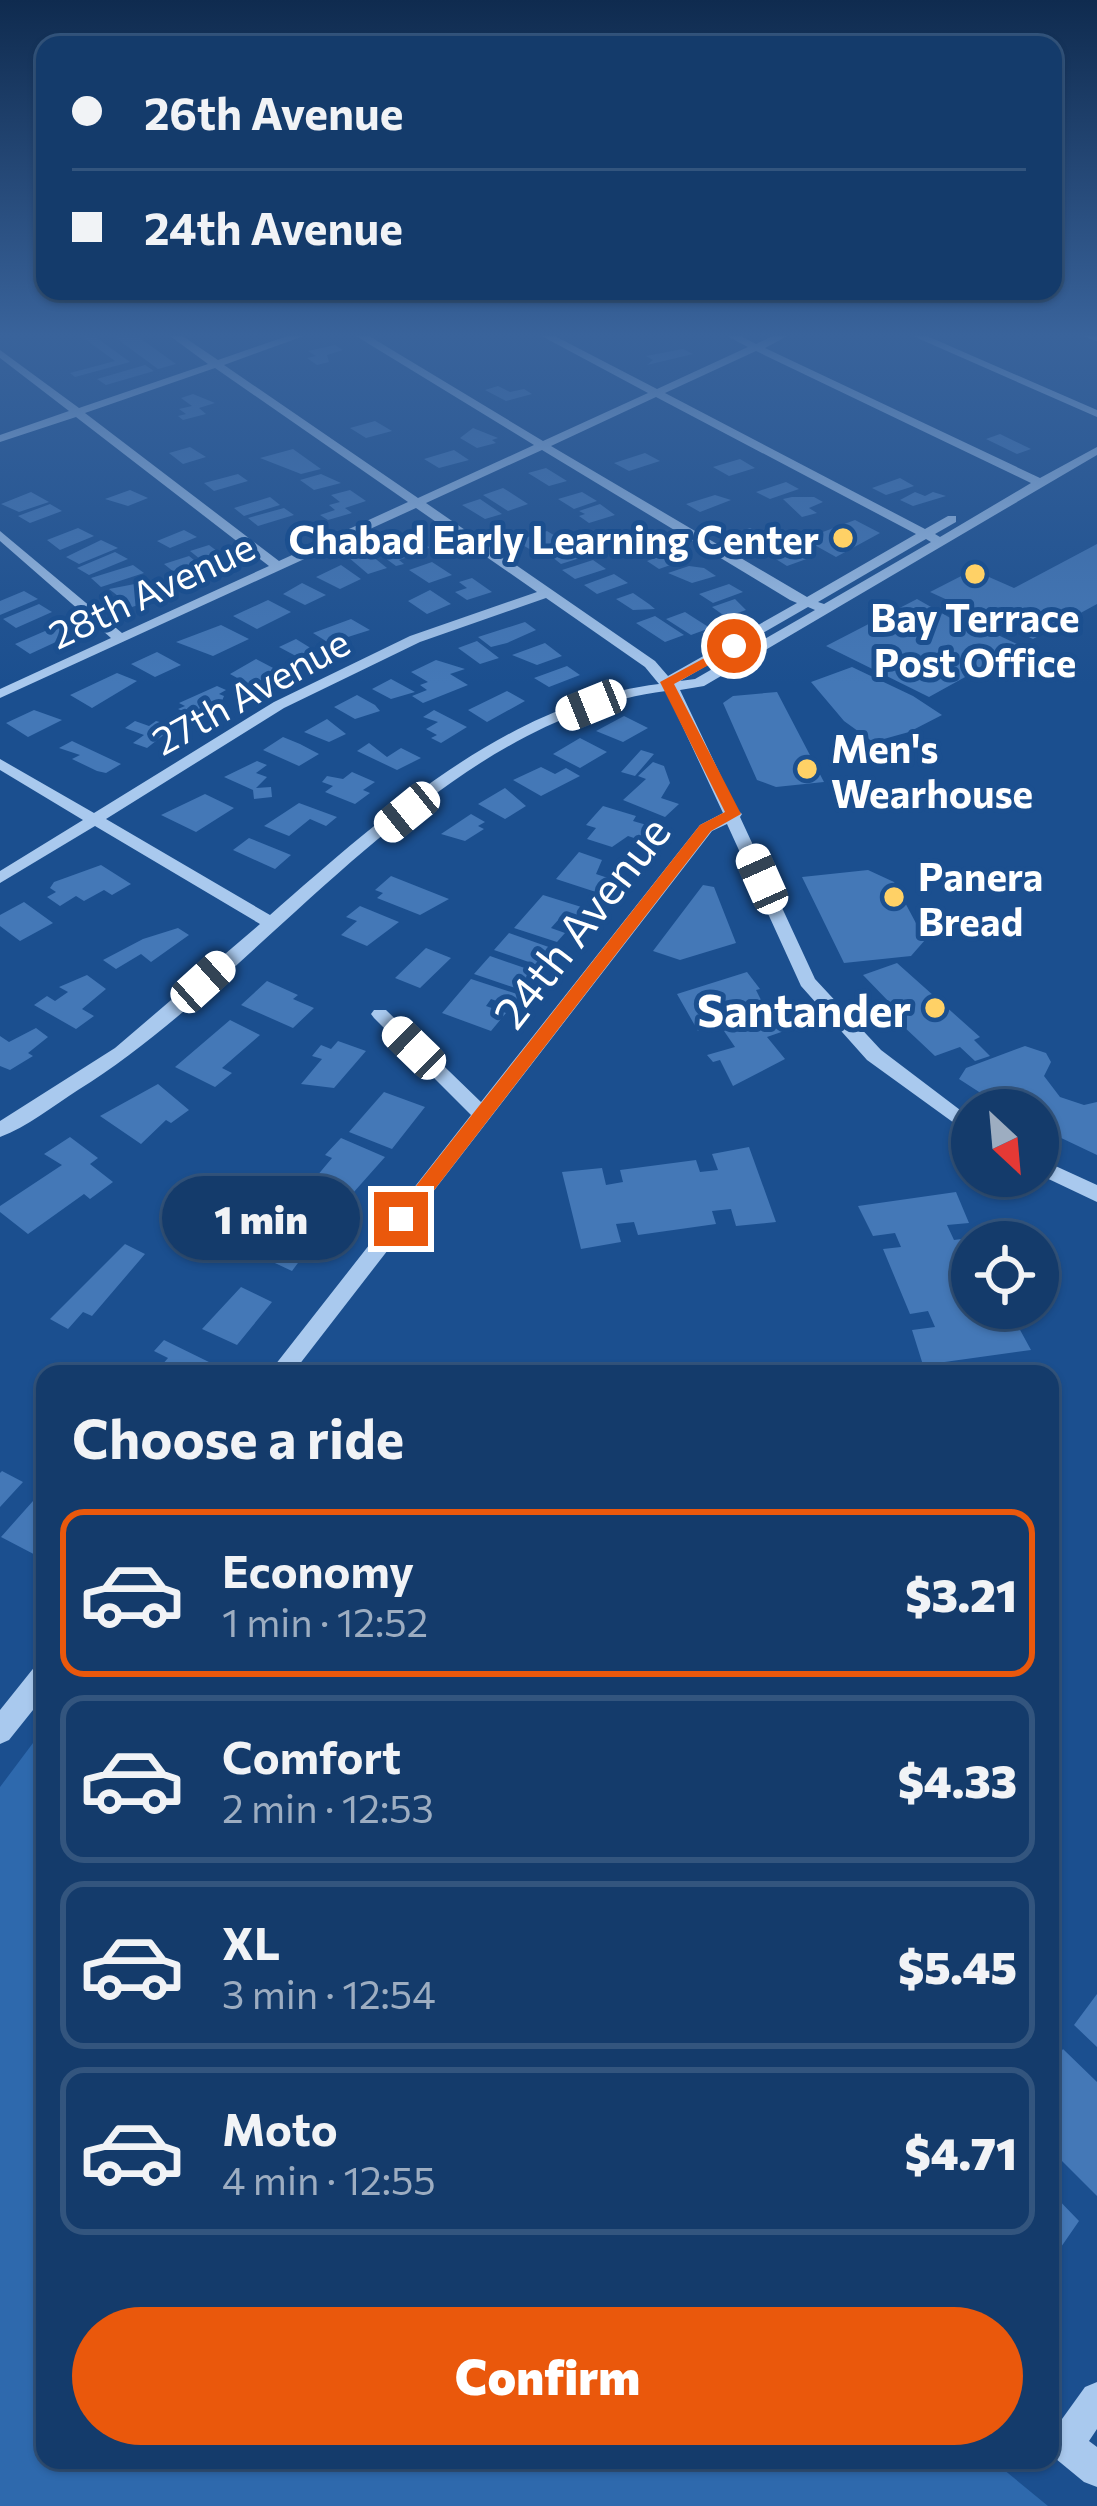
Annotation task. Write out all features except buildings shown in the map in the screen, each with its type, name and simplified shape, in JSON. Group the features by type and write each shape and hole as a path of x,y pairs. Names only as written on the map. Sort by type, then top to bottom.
{"street":[{"path":"124,450 278,567"},
{"path":"340,450 650,664 667,682 734,814 817,997 874,1055 951,1114"},
{"name":"28th Avenue","path":"0,694 532,450"},
{"path":"551,450 827,610"},
{"path":"762,450 941,541"},
{"path":"971,450 1040,483"},
{"path":"667,682 1069,450"},
{"path":"0,1130 136,1042 271,923 441,784 561,717 626,691 667,682 699,683 1097,450"},
{"path":"0,536 121,639"},
{"name":"27th Avenue","path":"0,878 279,704 416,639 548,593"},
{"path":"0,764 271,923"},
{"name":"24th Avenue","path":"286,1365 706,828 734,814"},
{"path":"380,1014 482,1114"},
{"path":"1059,1175 1097,1194"},
{"path":"0,1732 36,1686"},
{"path":"1059,2437 1097,2399"},
{"path":"1059,2439 1097,2469"}],"shaded area":[{"path":"36,1739 36,2469 1003,2469 1048,2506 0,2506 0,1787"}],"place":[{"name":"Chabad Early Learning Center","path":"843,538"},
{"name":"Bay Terrace Post Office","path":"975,574"},
{"name":"Men's Wearhouse","path":"807,769"},
{"name":"Panera Bread","path":"894,897"},
{"name":"Santander","path":"935,1008"}],"route":[{"path":"401,1219 706,828 734,814 667,682 734,646"}]}
